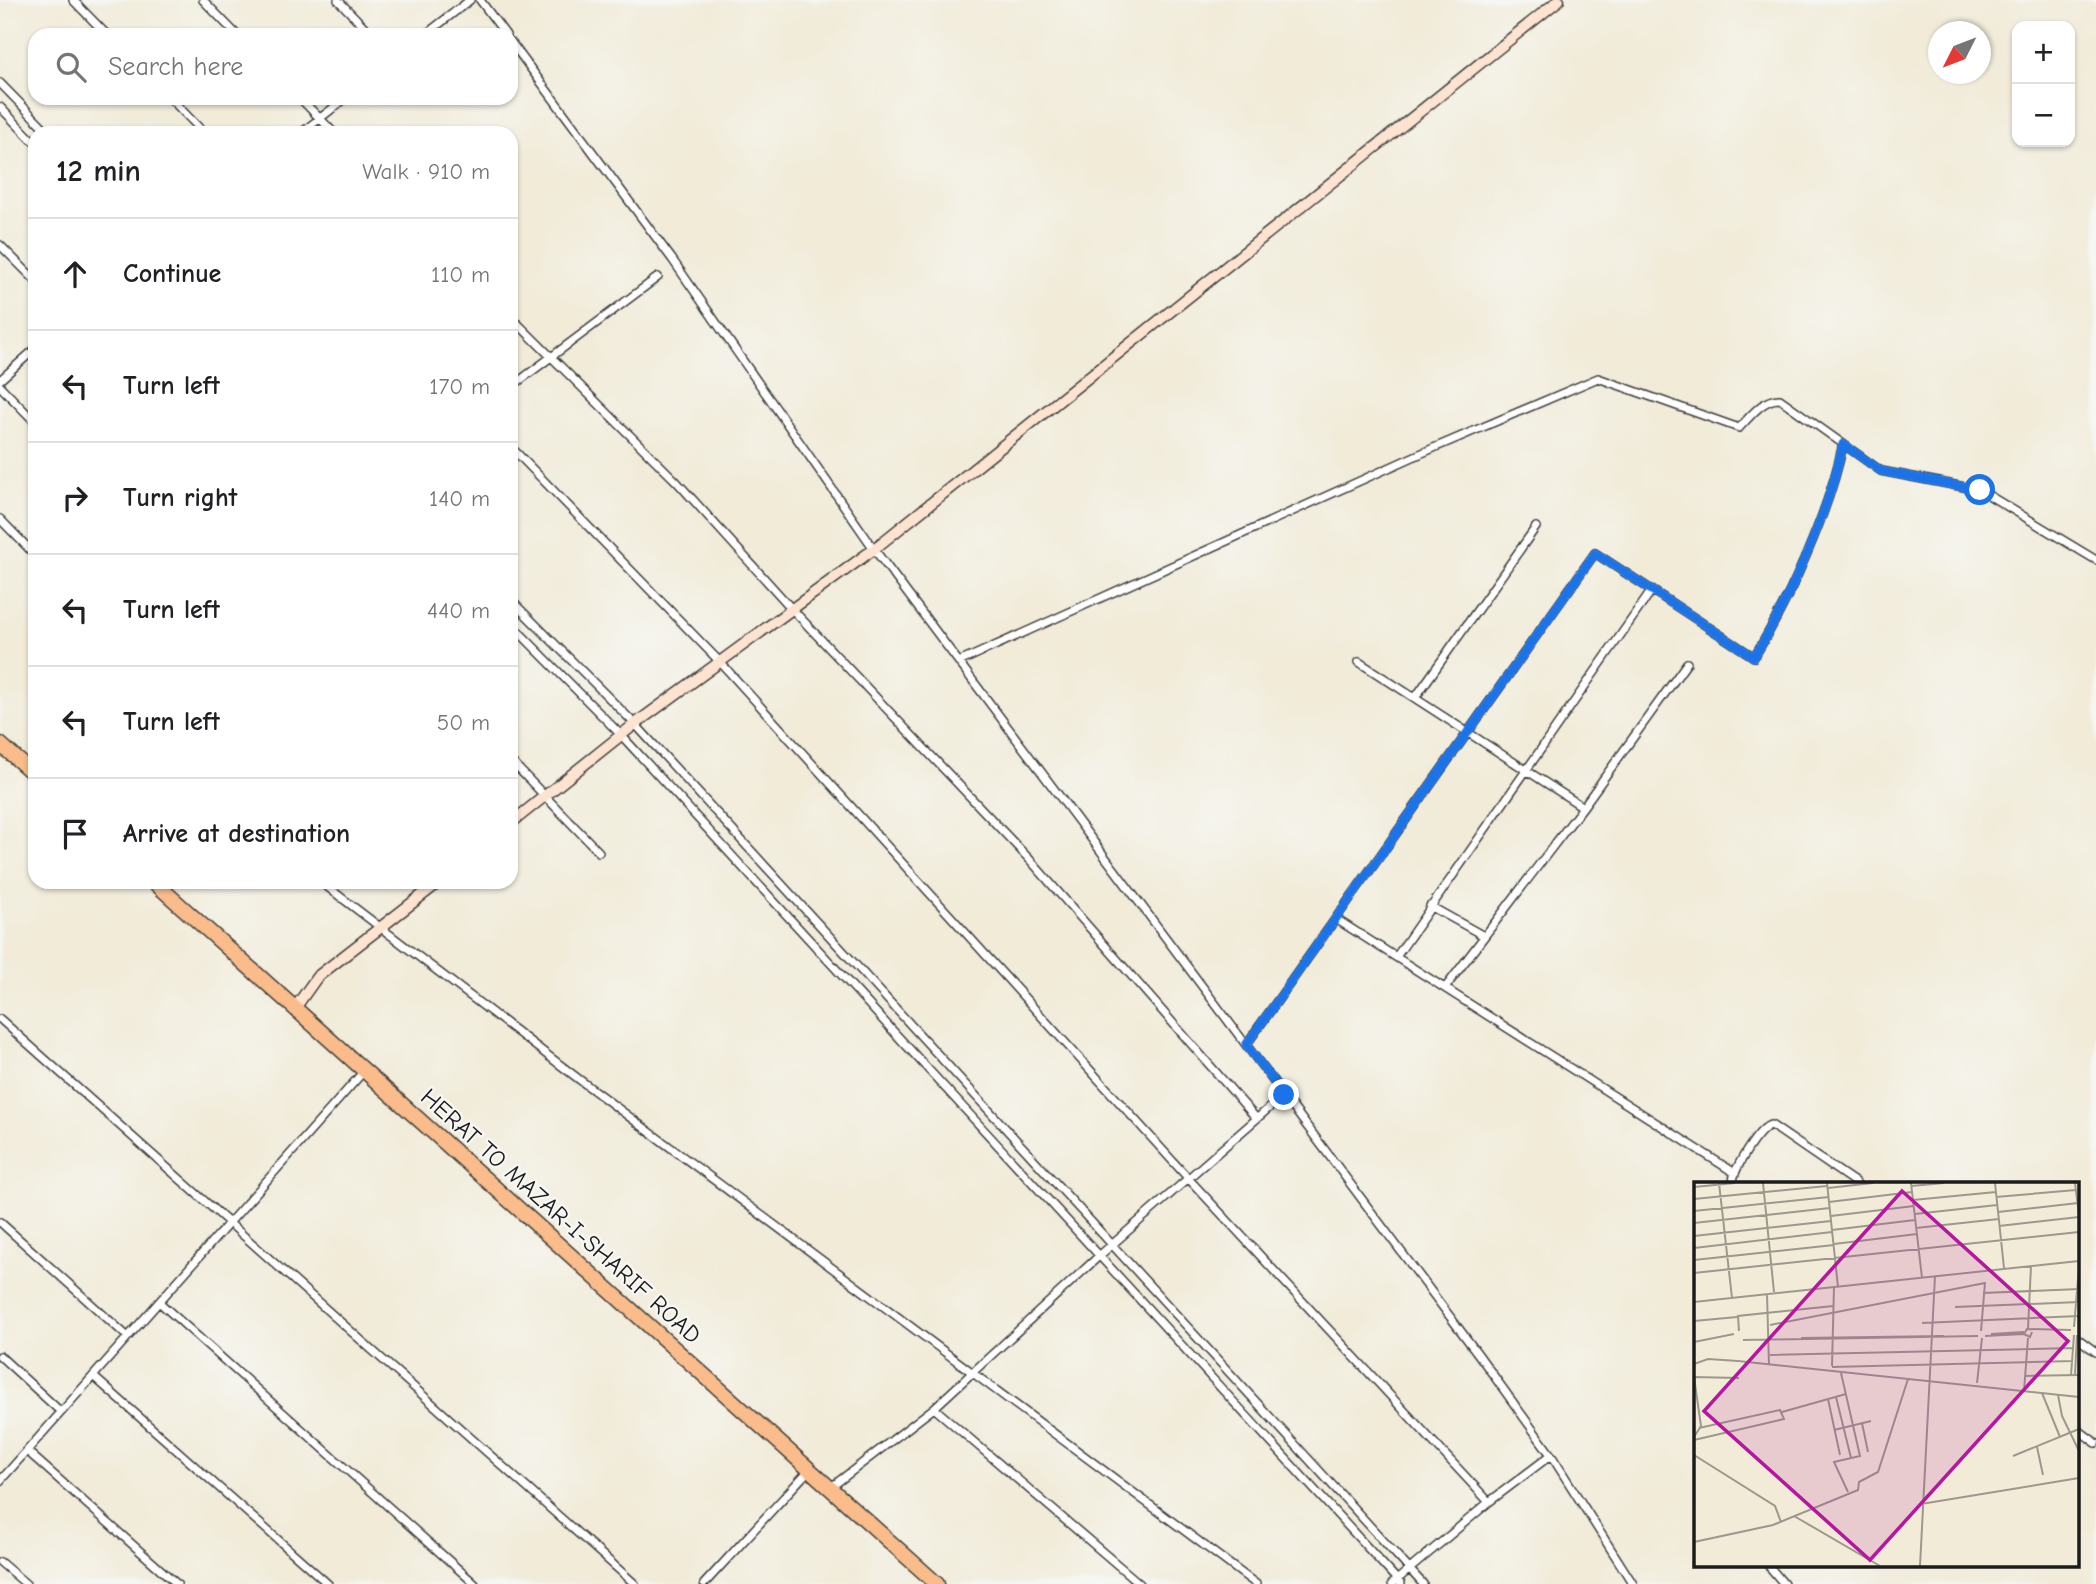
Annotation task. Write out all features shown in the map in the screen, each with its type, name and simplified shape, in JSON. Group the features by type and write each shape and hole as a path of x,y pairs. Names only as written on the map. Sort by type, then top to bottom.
{"highway":[{"path":"0,744 28,769"},
{"name":"HERAT TO MAZAR-I-SHARIF ROAD","path":"162,889 937,1584"}],"street":[{"path":"73,0 100,28"},
{"path":"203,0 230,28"},
{"path":"338,0 365,28"},
{"path":"434,28 470,0"},
{"path":"480,0 501,28"},
{"path":"518,817 635,724 874,549 1559,0"},
{"path":"518,51 672,259 874,549 1551,1455 1633,1584"},
{"path":"0,83 42,126"},
{"path":"177,105 197,126"},
{"path":"307,105 327,126"},
{"path":"310,126 337,105"},
{"path":"0,107 28,136"},
{"path":"0,245 28,274"},
{"path":"518,382 658,277"},
{"path":"518,324 677,482 792,609 1031,861 1256,1118"},
{"path":"0,380 28,355"},
{"path":"959,662 1415,456 1598,378 1739,428 1759,407 1773,398 1780,399 1881,471 1980,490 2096,559"},
{"path":"0,386 28,415"},
{"path":"1246,1045 1595,553 1754,657 1771,629 1835,482 1843,444"},
{"path":"518,454 720,662 1188,1178 1489,1502"},
{"path":"0,519 28,548"},
{"path":"1415,698 1536,527"},
{"path":"1396,957 1652,590"},
{"path":"518,607 635,724 1423,1584"},
{"path":"518,631 622,736 1397,1582 1408,1568 1551,1455"},
{"path":"1359,662 1583,807"},
{"path":"1445,988 1583,807 1687,663"},
{"path":"518,768 599,852"},
{"path":"330,889 580,1080 1256,1584"},
{"path":"295,1008 317,977 430,889"},
{"path":"1430,906 1484,936"},
{"path":"1336,919 1735,1173"},
{"path":"0,1019 635,1584"},
{"path":"0,1481 364,1070"},
{"path":"830,1488 934,1408 1099,1256 1284,1095"},
{"path":"1733,1182 1735,1173 1762,1129 1771,1125 1855,1182"},
{"path":"0,1222 128,1337"},
{"path":"159,1302 475,1584"},
{"path":"2078,1339 2096,1352"},
{"path":"0,1356 61,1412"},
{"path":"93,1376 328,1584"},
{"path":"934,1408 1140,1584"},
{"path":"2078,1430 2096,1443"},
{"path":"27,1451 177,1584"},
{"path":"704,1584 810,1469"},
{"path":"0,1562 26,1584"},
{"path":"1769,1566 1784,1584"}],"route":[{"path":"1284,1095 1246,1045 1595,553 1754,657 1771,629 1835,482 1843,444 1881,471 1980,490"}]}
